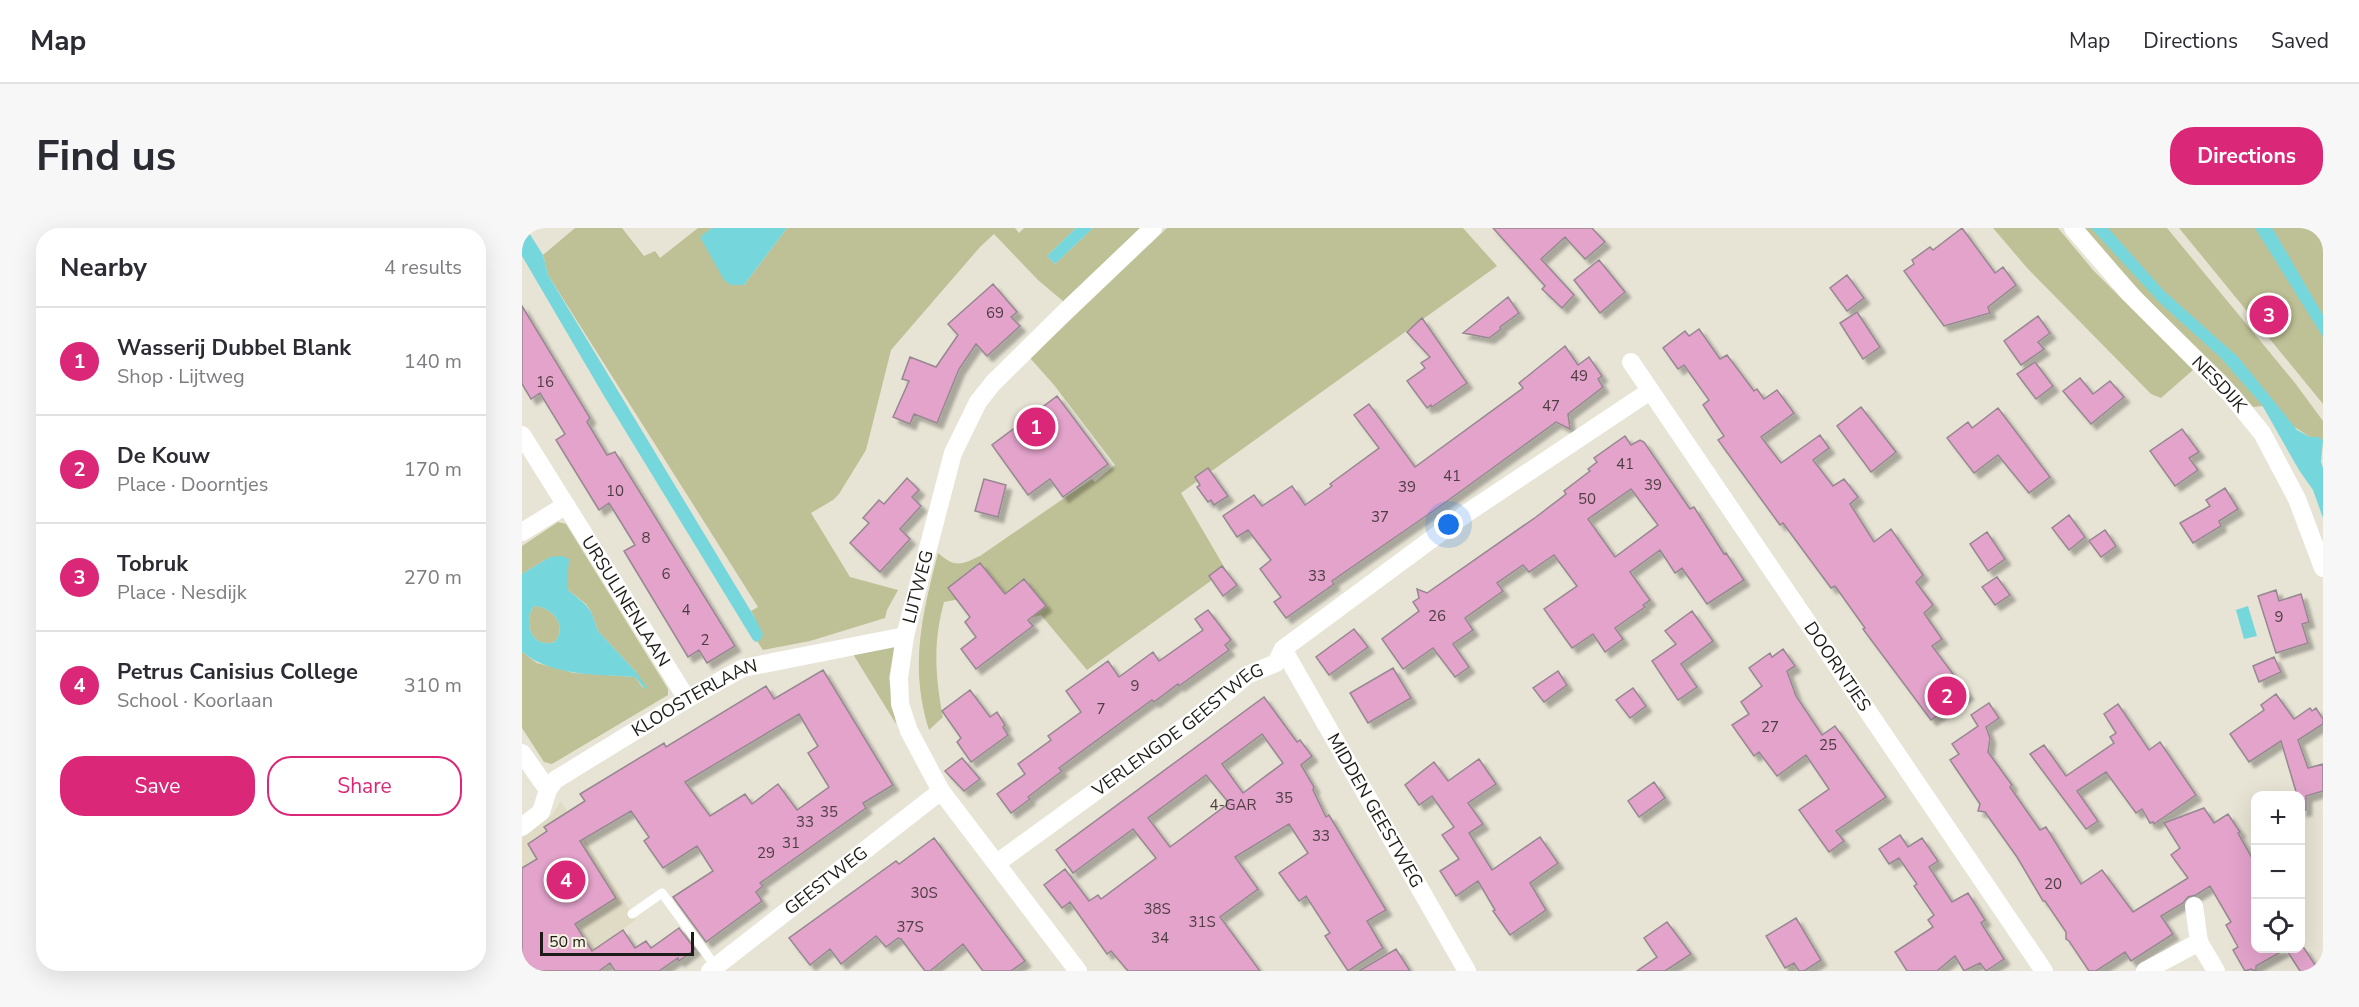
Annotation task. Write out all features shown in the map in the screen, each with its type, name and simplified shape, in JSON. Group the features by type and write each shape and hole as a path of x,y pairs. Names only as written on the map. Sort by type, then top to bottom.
{"street":[{"name":"LIJTWEG","path":"1078,971 941,791 909,731 900,704 899,678 905,636 953,453 978,402 993,383 1152,228"},
{"name":"NESDIJK","path":"2073,228 2130,294 2231,395 2262,434 2296,499 2323,568"},
{"name":"DOORNTJES","path":"1631,362 2044,971"},
{"name":"VERLENGDE GEESTWEG","path":"997,863 1191,722 1246,675 1276,663 1283,649 1467,513 1650,391"},
{"name":"URSULINENLAAN","path":"522,435 687,699"},
{"path":"522,532 566,505"},
{"name":"KLOOSTERLAAN","path":"548,790 555,780 742,668 905,636"},
{"name":"MIDDEN GEESTWEG","path":"1283,649 1467,971"},
{"path":"522,753 548,790 541,812 522,827"},
{"name":"GEESTWEG","path":"713,969 941,791"},
{"path":"2194,906 2199,942 2216,971"},
{"path":"2145,971 2199,942"}],"lane":[{"path":"632,914 662,893 713,969"}],"shaded area":[{"path":"561,801 636,920 563,971 522,971 522,839 525,834 552,815"}],"green space":[{"path":"575,228 622,228 644,256 655,251 660,258 698,228 712,228 701,237 744,285 787,228 1015,228 1019,233 1024,228 1076,228 1047,256 1055,264 1093,228 1141,228 1064,302 1038,280 994,234 980,247 891,350 866,450 839,494 811,513 850,577 898,590 885,618 810,641 763,650 757,641 761,639 751,611 758,607 548,275 543,255"},
{"path":"1167,228 1463,228 1497,266 1181,493 1226,570 1087,670 1041,615 1027,619 960,599 944,602 938,631 936,659 943,717 929,730 920,684 920,641 938,553 958,564 980,556 1092,479 1095,482 1115,465 1054,385 1030,358"},
{"path":"1993,228 2058,228 2093,270 2193,370 2161,398 2151,394 2028,269"},
{"path":"2082,228 2167,228 2295,383 2323,421 2323,440 2310,437 2262,406 2253,407 2226,376 2149,301"},
{"path":"2179,228 2323,228 2323,404"},
{"path":"558,522 566,524 668,689 668,695 552,764 544,762 522,728 522,652 537,663 574,673 635,677 644,689 636,672 598,631 586,604 568,590 550,557 522,574 522,546"},
{"path":"534,606 552,613 559,623 559,636 555,642 540,642 531,633 529,620"},
{"path":"895,643 889,678 896,724 853,654"}],"water":[{"path":"522,228 526,228 543,255 548,275 755,618 763,634 756,642 604,396 522,256"},
{"path":"712,228 787,228 744,285 731,285 724,280 700,237"},
{"path":"1076,228 1093,228 1055,264 1047,256"},
{"path":"2091,228 2108,228 2164,291 2238,357 2297,430 2310,437 2323,440 2321,462 2323,518 2313,490 2262,405 2221,358 2159,302"},
{"path":"2255,228 2272,228 2274,231 2323,315 2323,337"},
{"path":"563,556 569,559 568,590 585,604 591,612 598,631 636,672 647,688 645,689 635,677 562,670 534,660 522,652 522,574 550,557","holes":["534,606 552,613 559,623 559,636 555,642 540,642 531,633 529,627 531,613"]},
{"path":"2248,606 2257,636 2244,639 2236,610"}],"building":[{"path":"1493,228 1592,228 1605,242 1585,259 1565,237 1541,259 1574,295 1562,308 1542,289 1545,286"},
{"path":"1962,228 1995,273 2003,267 2016,285 1988,307 1990,313 1944,326 1904,271 1914,264 1912,260 1930,247 1933,250"},
{"path":"1599,260 1625,292 1600,313 1574,280"},
{"path":"1847,275 1864,298 1847,311 1830,288"},
{"path":"993,284 1017,312 1011,317 1020,326 987,356 976,344 959,369 937,423 914,414 910,424 893,417 909,381 902,379 910,357 936,367 958,335 948,324"},
{"path":"1508,297 1519,313 1500,327 1501,329 1489,338 1463,333"},
{"path":"522,306 590,418 587,422 607,455 615,452 735,646 707,663 699,650 688,657 624,551 635,545 609,503 599,510 556,440 565,434 540,393 531,399 522,384"},
{"path":"1857,312 1880,347 1863,359 1840,323"},
{"path":"2038,316 2050,333 2038,342 2044,349 2021,365 2004,341"},
{"path":"1422,318 1467,383 1432,407 1431,405 1427,408 1407,381 1425,368 1421,363 1430,357 1407,332"},
{"path":"1699,329 1720,359 1727,355 1754,391 1757,389 1764,399 1777,390 1794,413 1761,437 1781,463 1820,435 1829,448 1813,460 1833,486 1844,479 1858,497 1850,504 1874,542 1891,529 1923,575 1916,582 1933,605 1924,613 1942,639 1932,646 1968,694 1931,720 1863,629 1865,628 1835,586 1831,588 1783,523 1780,525 1718,440 1724,436 1703,405 1709,400 1684,365 1678,369 1663,348 1685,331 1689,336"},
{"path":"1565,346 1578,365 1589,357 1602,376 1598,379 1603,387 1568,414 1570,429 1556,422 1332,581 1334,584 1286,618 1274,602 1281,597 1260,569 1271,560 1248,530 1237,537 1223,516 1254,495 1262,506 1292,486 1305,505 1332,486 1330,484 1379,448 1354,415 1369,404 1415,467 1523,388 1519,383"},
{"path":"2035,362 2053,386 2036,399 2017,374"},
{"path":"2080,378 2093,394 2110,381 2124,397 2091,424 2063,391"},
{"path":"1057,396 1108,464 1063,497 1050,479 1028,495 992,445"},
{"path":"1861,407 1896,452 1871,472 1837,426"},
{"path":"1998,408 2050,477 2029,493 1998,455 1974,473 1947,438 1968,422 1972,428"},
{"path":"2182,429 2199,452 2189,458 2198,470 2175,486 2150,451"},
{"path":"1625,436 1631,445 1640,440 1644,442 1690,509 1694,507 1724,554 1726,553 1744,580 1707,604 1682,568 1675,573 1660,550 1630,572 1650,600 1643,605 1645,607 1615,628 1623,639 1605,652 1593,634 1572,648 1544,609 1577,586 1554,555 1529,572 1523,565 1497,583 1503,591 1465,618 1473,630 1453,644 1469,667 1455,677 1433,648 1403,669 1382,639 1419,611 1413,602 1419,598 1417,589 1427,593 1536,517 1566,494 1564,491 1590,471 1588,469 1597,462 1594,458","holes":["1631,489 1658,525 1615,557 1588,519"]},
{"path":"1208,468 1228,496 1214,505 1211,500 1208,502 1197,487 1200,485 1195,477"},
{"path":"907,478 919,490 912,497 921,506 900,529 910,539 880,572 850,543 869,523 863,518 879,500 884,504"},
{"path":"984,479 1006,485 998,517 975,511"},
{"path":"2225,488 2238,509 2219,521 2221,526 2193,543 2180,523 2210,506 2206,500"},
{"path":"2069,515 2085,537 2069,550 2052,528"},
{"path":"2105,530 2116,546 2101,557 2089,541"},
{"path":"1987,532 2005,559 1988,571 1970,544"},
{"path":"980,563 1005,594 1024,579 1046,606 1028,620 1033,626 976,669 961,649 976,637 965,622 970,617 948,588"},
{"path":"1222,566 1237,585 1223,596 1209,576"},
{"path":"1997,577 2010,595 1995,605 1982,587"},
{"path":"2276,590 2279,601 2301,594 2309,622 2302,624 2308,643 2276,653 2258,596"},
{"path":"1208,610 1231,640 1225,645 1229,650 1179,686 1178,684 1154,702 1152,700 1059,768 1062,771 1011,813 997,794 1025,774 1018,764 1051,740 1048,736 1081,712 1066,691 1108,661 1119,677 1153,652 1159,661 1203,630 1195,619"},
{"path":"1692,611 1713,641 1681,664 1697,687 1678,700 1652,661 1676,644 1665,631"},
{"path":"1354,629 1368,647 1329,675 1316,657"},
{"path":"1783,649 1795,666 1787,671 1796,696 1822,735 1835,726 1886,797 1836,831 1844,841 1829,852 1799,810 1829,789 1806,755 1777,776 1759,752 1754,756 1732,725 1749,714 1741,702 1762,686 1749,668 1770,653 1772,657"},
{"path":"2274,657 2281,672 2259,682 2253,666"},
{"path":"1393,668 1411,698 1368,723 1350,693"},
{"path":"823,670 893,785 863,803 866,808 760,883 763,886 756,892 762,901 706,942 673,897 713,871 697,846 663,868 644,841 649,837 631,811 580,841 616,898 575,924 592,951 623,930 635,948 646,941 651,948 679,928 695,949 679,961 678,958 659,971 615,971 610,963 599,971 522,971 522,868 537,859 528,844 547,831 544,827 585,801 580,794 664,743 666,747 766,686 774,699","holes":["799,714 818,746 808,753 829,787 797,810 778,784 752,804 745,794 710,816 685,782"]},
{"path":"1558,671 1567,685 1544,702 1533,688"},
{"path":"1633,688 1646,706 1630,718 1616,700"},
{"path":"970,690 990,717 997,712 1008,735 971,762 957,742 961,738 942,711"},
{"path":"2276,694 2294,719 2310,708 2312,711 2316,708 2323,719 2323,724 2298,740 2308,768 2323,764 2323,791 2306,796 2306,810 2305,791 2296,791 2281,741 2249,762 2230,734 2264,710 2261,705"},
{"path":"1264,697 1297,742 1300,740 1312,756 1301,765 1314,787 1313,790 1326,817 1329,815 1386,910 1367,921 1383,948 1348,971 1325,936 1330,933 1306,896 1299,901 1279,873 1308,853 1289,824 1235,857 1258,889 1220,917 1260,971 1128,971 1111,951 1107,954 1070,902 1062,908 1044,885 1065,869 1089,901 1098,895 1101,899 1156,858 1133,829 1073,873 1056,850","holes":["1262,734 1283,763 1243,793 1222,764","1206,775 1229,803 1170,847 1148,818"]},
{"path":"1989,703 1999,718 1986,727 1990,738 1988,752 2040,830 2046,827 2081,884 2102,870 2133,912 2188,878 2171,855 2180,848 2164,823 2204,808 2214,823 2228,814 2240,832 2238,833 2251,856 2251,953 2279,953 2256,966 2256,971 2251,969 2245,971 2233,950 2238,947 2226,925 2231,922 2210,886 2188,897 2183,903 2161,916 2173,934 2131,961 2125,952 2096,971 2089,971 2066,939 2066,932 2043,901 2017,857 1985,812 1978,811 1980,804 1950,760 1959,754 1952,744 1978,726 1971,715"},
{"path":"2118,704 2149,750 2160,742 2196,795 2154,824 2150,823 2142,809 2136,813 2106,772 2077,791 2098,821 2086,829 2030,754 2044,745 2066,776 2114,743 2110,737 2116,733 2104,714"},
{"path":"962,758 980,779 964,791 945,771"},
{"path":"1479,759 1496,784 1468,803 1483,824 1469,833 1492,870 1540,837 1558,863 1530,883 1546,910 1510,935 1493,911 1495,910 1478,881 1456,896 1440,871 1459,859 1442,835 1454,827 1432,796 1419,805 1405,785 1434,762 1448,781"},
{"path":"1654,782 1665,798 1639,817 1628,801"},
{"path":"1900,835 1908,847 1922,838 1938,861 1929,867 1952,902 1968,893 1985,920 1981,923 2004,959 1986,971 1980,963 1964,971 1955,956 1937,971 1907,971 1895,952 1933,927 1928,920 1934,915 1914,886 1917,884 1899,858 1889,864 1879,849"},
{"path":"934,838 1025,961 1011,971 983,971 963,944 930,971 925,971 901,939 898,938 886,947 876,936 841,964 830,949 810,965 789,938 896,861 899,864"},
{"path":"1796,918 1821,960 1804,971 1799,971 1794,963 1785,968 1766,936"},
{"path":"1667,922 1691,954 1665,971 1637,971 1657,957 1644,938"},
{"path":"1396,949 1410,971 1359,971"},
{"path":"2305,950 2319,971 2300,971 2289,953 2305,953"}],"place":[{"name":"Tobruk","path":"2269,315"},
{"name":"Wasserij Dubbel Blank","path":"1036,427"},
{"name":"De Kouw","path":"1947,696"},
{"name":"Petrus Canisius College","path":"566,880"}]}
